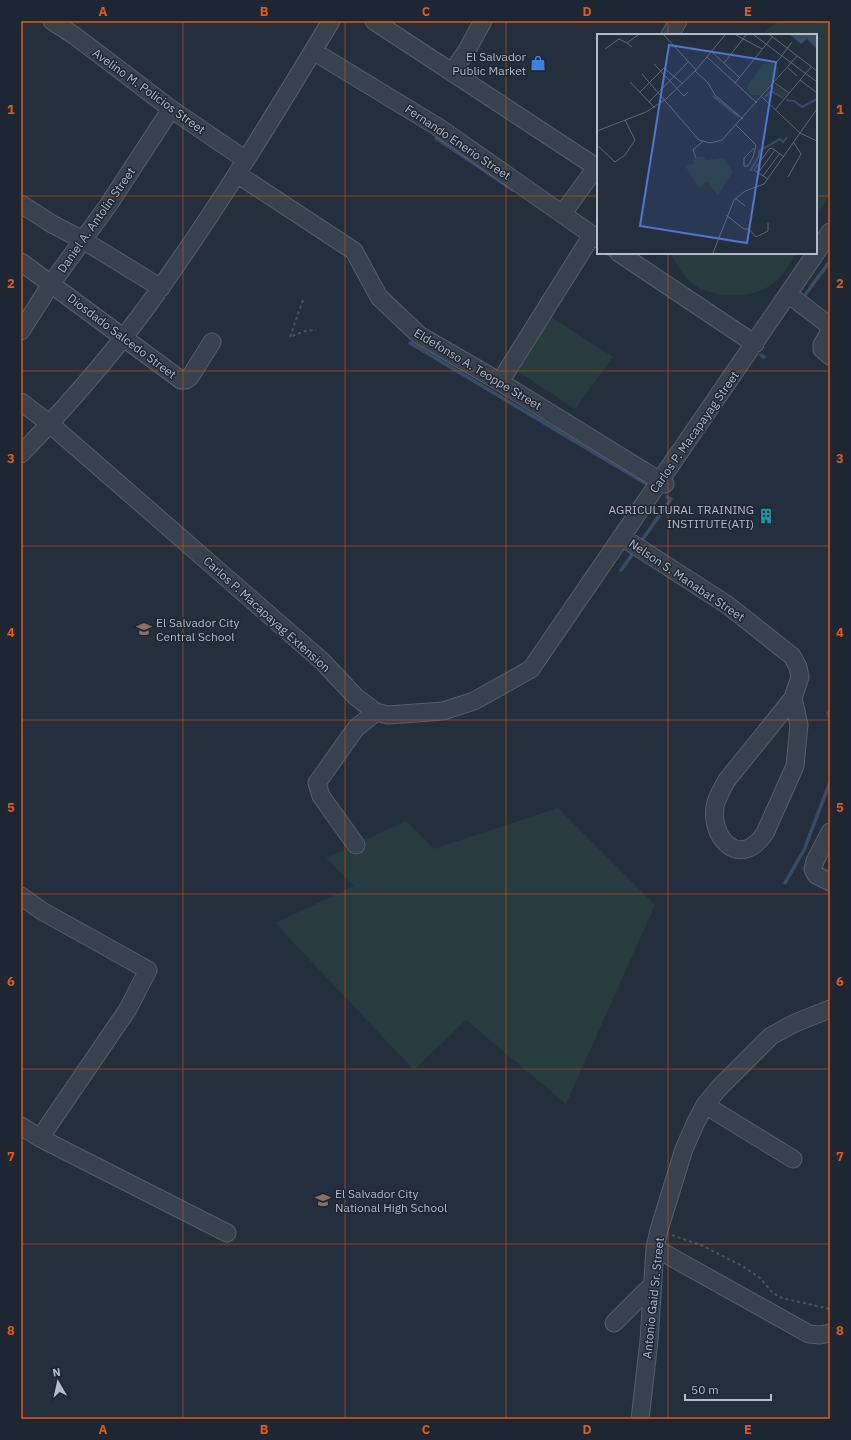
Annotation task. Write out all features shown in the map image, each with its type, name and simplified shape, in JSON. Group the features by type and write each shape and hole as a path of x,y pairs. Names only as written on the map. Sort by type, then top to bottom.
{"street":[{"name":"Avelino M. Policios Street","path":"52,21 75,36 172,109 241,167"},
{"path":"21,454 50,424 123,337 161,288 241,167 331,21"},
{"path":"374,21 597,166 563,213"},
{"path":"452,72 466,52 483,21"},
{"path":"671,34 678,21"},
{"name":"Fernando Enerio Street","path":"313,51 438,127 563,213 591,240"},
{"name":"Daniel A. Antolin Street","path":"21,331 51,284 109,204 172,109"},
{"name":"Eldefonso A. Teoppe Street","path":"241,167 354,251 379,297 419,335 500,382 663,483"},
{"path":"21,204 52,224 83,240 161,288"},
{"name":"Carlos P. Macapayag Street","path":"817,252 830,232"},
{"path":"500,382 591,240"},
{"path":"620,254 755,344"},
{"name":"Carlos P. Macapayag Street","path":"531,669 622,537 663,483 815,254"},
{"name":"Diosdado Salcedo Street","path":"21,262 180,380 186,380 190,377 212,342"},
{"path":"788,294 830,326"},
{"path":"830,331 822,345 822,349 830,356"},
{"name":"Carlos P. Macapayag Extension","path":"21,402 50,424 322,661 356,697 376,712 388,715 443,711 474,701 531,669"},
{"name":"Nelson S. Manabat Street","path":"622,537 726,604 792,656 798,667 800,677 792,698 722,788 716,802 716,822 722,841 734,849 747,849 761,839 795,766 799,725 792,698"},
{"path":"356,845 321,796 317,783 356,728 376,712"},
{"path":"830,832 815,861 813,869 816,875 830,882"},
{"path":"21,896 42,911 148,970 128,1009 40,1138"},
{"name":"Antonio Gaid Sr. Street","path":"640,1419 649,1341 655,1248 684,1149 705,1105 742,1064 771,1036 795,1023 830,1009"},
{"path":"705,1105 793,1159"},
{"path":"21,1126 40,1138 227,1233"},
{"path":"655,1248 809,1334 820,1335 830,1333"},
{"path":"614,1323 652,1285"}],"path":[{"path":"303,300 290,338 305,331 316,330"},
{"path":"660,1230 703,1246 744,1267 760,1278 773,1293 782,1298 830,1309"}],"green space":[{"path":"779,21 830,21 830,194 817,216 817,34 764,34 767,29"},
{"path":"671,254 795,254 787,268 773,284 753,293 731,296 709,292 694,285"},
{"path":"551,317 613,357 575,409 516,370"},
{"path":"558,808 655,905 566,1104 466,1020 414,1070 275,923 354,886 326,858 406,821 434,849"}],"waterway":[{"path":"436,138 513,190"},
{"path":"608,254 614,258"},
{"path":"805,295 830,261"},
{"path":"410,343 650,486"},
{"path":"640,543 671,499 667,497"},
{"path":"621,570 635,551"},
{"path":"830,712 828,713 830,719"},
{"path":"785,883 804,850 830,782"}],"place":[{"name":"El Salvador Public Market","path":"538,63"},
{"name":"AGRICULTURAL TRAINING INSTITUTE(ATI)","path":"766,516"},
{"name":"El Salvador City Central School","path":"144,629"},
{"name":"El Salvador City National High School","path":"323,1200"}]}
